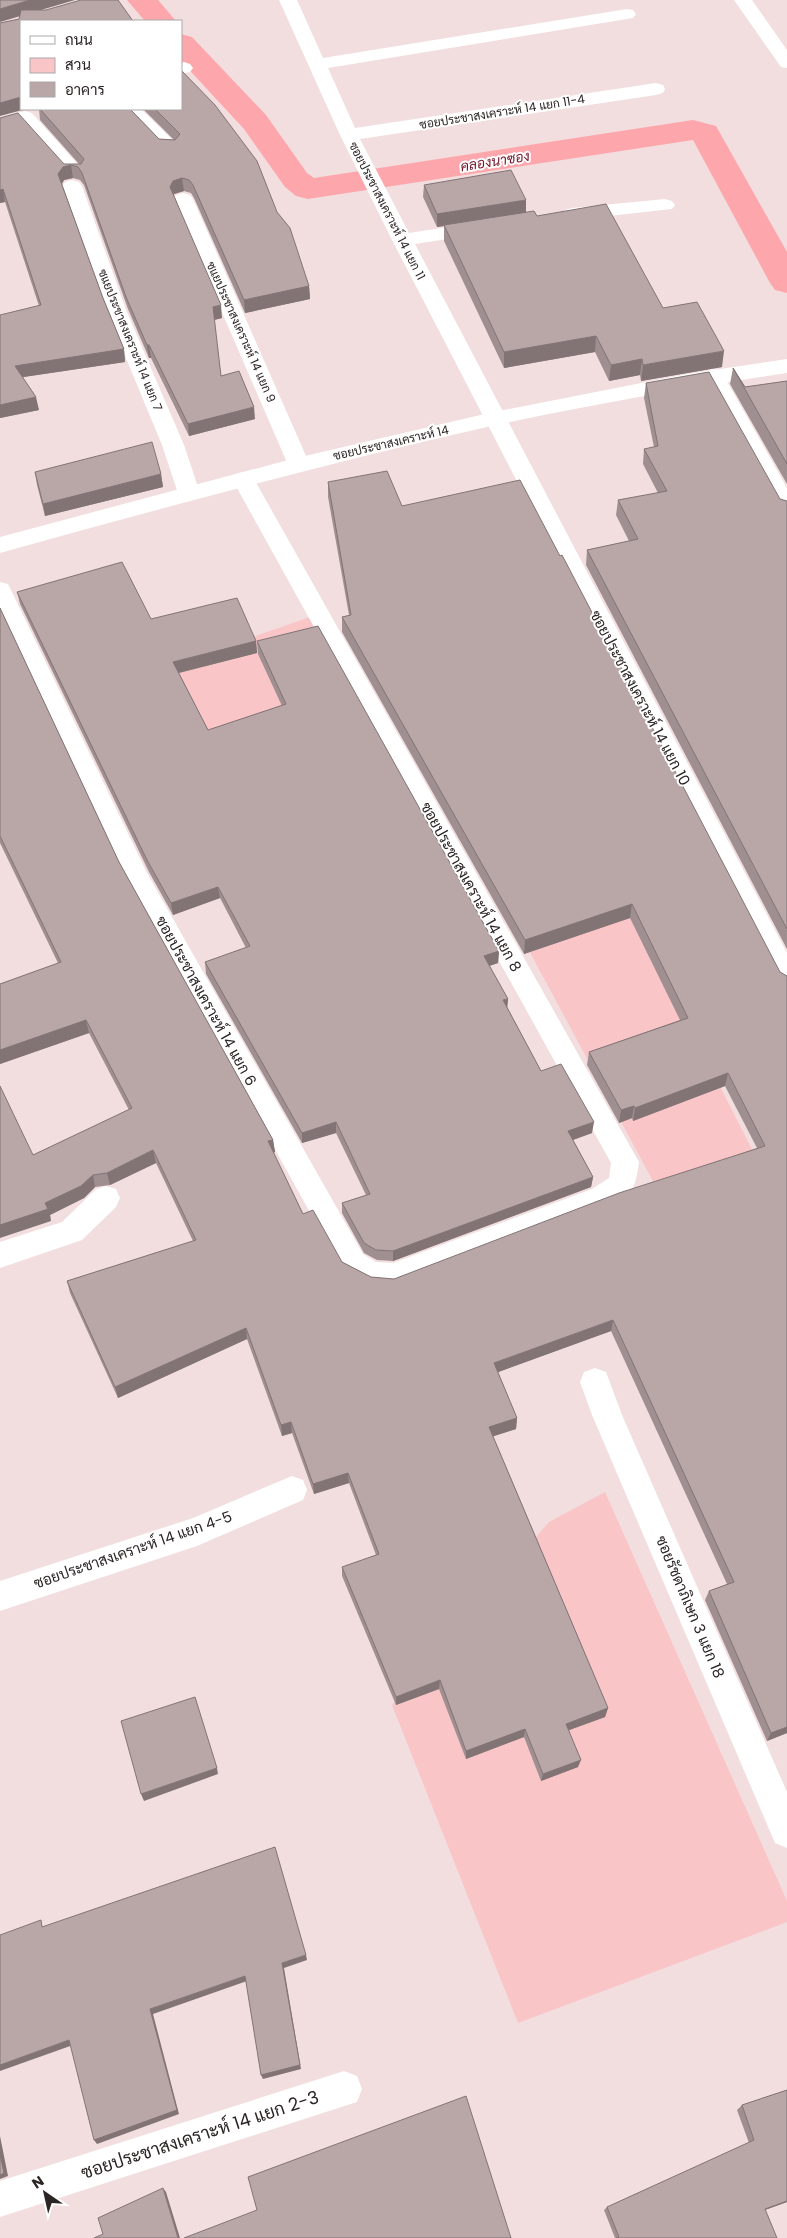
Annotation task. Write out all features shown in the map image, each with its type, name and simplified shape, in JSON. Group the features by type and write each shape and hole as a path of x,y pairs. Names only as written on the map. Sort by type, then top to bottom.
{"street":[{"name":"ซอยประชาสงเคราะห์ 14 แยก 11","path":"288,0 348,135 494,418"},
{"path":"743,0 787,63"},
{"path":"318,64 627,14"},
{"name":"ซอยประชาสงเคราะห์ 14 แยก 11-4","path":"348,135 656,88"},
{"path":"132,110 169,147"},
{"name":"ซแยประชาสงเคราะห์ 14 แยก 7","path":"25,117 73,179 116,310 173,445 189,493"},
{"name":"ซแยประชาสงเคราะห์ 14 แยก 9","path":"183,199 299,464"},
{"path":"552,217 665,204"},
{"path":"402,240 496,226"},
{"name":"ซอยประชาสงเคราะห์ 14","path":"0,546 299,464 494,418 713,376 787,366"},
{"path":"713,376 787,508"},
{"name":"ซอยประชาสงเคราะห์ 14 แยก 10","path":"494,418 779,946 787,978"},
{"name":"ซอยประชาสงเคราะห์ 14 แยก 8","path":"243,479 625,1162 622,1184 602,1198 503,1235"},
{"name":"ซอยประชาสงเคราะห์ 14 แยก 6","path":"0,590 136,874 353,1263 372,1274 393,1276 503,1235"},
{"path":"0,1255 72,1231 106,1198"},
{"name":"ซอยรัชดาภิเษก 3 แยก 18","path":"595,1382 607,1415 787,1831"},
{"name":"ซอยประชาสงเคราะห์ 14 แยก 4-5","path":"0,1596 197,1531 292,1490"},
{"name":"ซอยประชาสงเคราะห์ 14 แยก 2-3","path":"0,2199 344,2089"}],"green space":[{"path":"310,617 321,638 295,718 209,737 176,674 238,642"},
{"path":"629,908 761,1167 661,1196 526,945"},
{"path":"605,1492 787,1901 787,1922 518,2023 392,1705 549,1522"}],"building":[{"path":"0,0 30,0 0,9"},
{"path":"81,0 118,0 132,20 20,20 20,97 0,103 0,23 19,19 21,10 46,10"},
{"path":"182,71 215,105 257,161 277,212 290,228 309,286 244,300 193,185 189,180 182,178 173,181 170,187 221,305 213,307 221,376 239,371 254,407 188,424 149,345 147,345 126,297 82,173 78,167 71,165 63,167 58,174 103,298 124,349 15,366 36,397 0,405 0,315 41,305 3,189 0,190 0,118 18,113 64,164 81,164 84,159 41,110 131,110 159,139 175,140 180,134 156,110 182,110"},
{"path":"511,170 526,200 437,214 424,185"},
{"path":"606,204 663,308 697,302 724,351 643,365 642,359 611,365 596,336 504,352 444,225 534,211 537,216"},
{"path":"733,368 745,387 787,381 787,464"},
{"path":"709,372 780,499 787,501 787,929 587,550 638,539 618,500 667,491 644,449 658,446 646,383"},
{"path":"152,442 161,474 43,504 35,472"},
{"path":"387,471 402,506 520,480 560,556 562,555 780,972 787,976 787,1727 771,1733 709,1591 734,1582 613,1320 494,1363 517,1418 489,1427 608,1708 566,1724 581,1760 543,1774 525,1729 466,1751 440,1680 396,1697 342,1567 379,1554 348,1473 313,1484 291,1422 281,1425 246,1328 115,1387 67,1281 196,1240 153,1150 107,1173 93,1175 81,1186 45,1203 48,1209 0,1225 0,1086 33,1155 132,1108 86,1020 0,1050 0,984 61,962 0,836 0,608 119,862 273,1140 268,1141 303,1214 313,1210 342,1262 371,1277 394,1279 619,1193 765,1146 728,1073 635,1108 634,1106 621,1110 589,1052 688,1018 632,904 525,940 342,617 351,615 328,482"},
{"path":"122,562 151,619 237,598 256,641 173,662 208,730 286,704 257,641 318,626 499,951 484,956 508,999 503,1000 541,1071 561,1064 594,1122 568,1131 593,1177 393,1251 376,1250 364,1243 342,1203 370,1194 336,1122 302,1133 205,962 250,946 218,887 171,903 147,860 17,592"},
{"path":"195,1697 217,1768 141,1794 121,1721"},
{"path":"275,1847 306,1955 282,1963 300,2065 261,2075 245,1976 150,2009 177,2110 94,2140 69,2040 0,2065 0,1935 41,1920 42,1927"},
{"path":"787,2090 787,2201 765,2209 777,2238 616,2238 619,2237 607,2207 754,2140 742,2105"},
{"path":"466,2096 511,2238 184,2238 257,2210 248,2177"},
{"path":"0,2154 4,2173 0,2175"},
{"path":"163,2188 178,2238 94,2238 103,2234 98,2218"}],"waterway":[{"name":"คลองนาซอง","path":"142,0 160,20"},
{"name":"คลองนาซอง","path":"182,44 255,122 296,180 308,189 693,130 705,133 787,283"}]}
